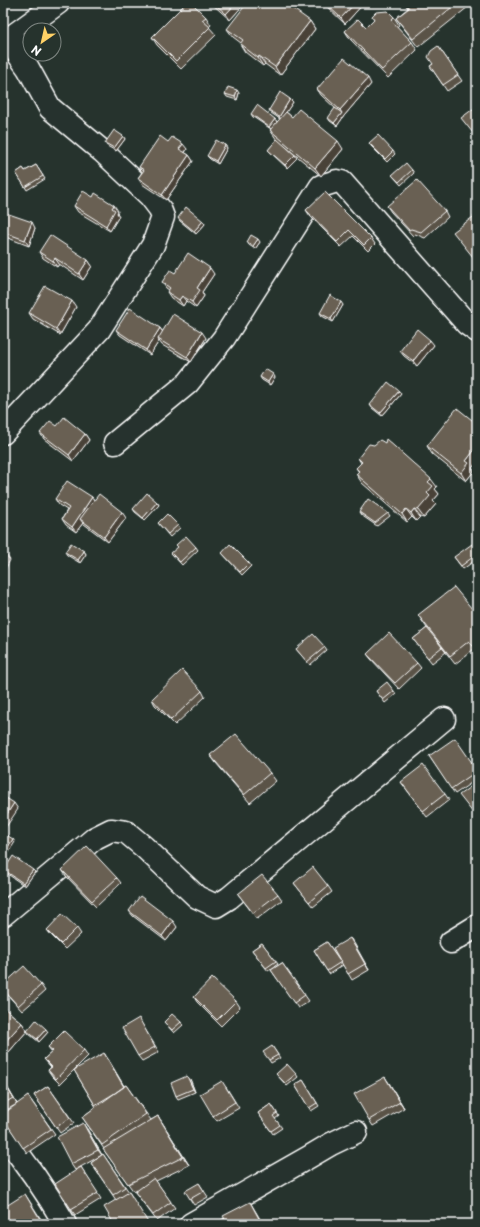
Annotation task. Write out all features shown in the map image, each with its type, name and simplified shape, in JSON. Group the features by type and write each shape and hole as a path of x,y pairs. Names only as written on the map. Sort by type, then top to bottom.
{"street":[{"path":"3,433 100,330 153,245 163,217 160,209 150,196 102,151 50,108 28,68 6,42 58,3"},
{"path":"115,443 188,383 224,338 321,186 337,181 342,182 467,324 477,330"},
{"path":"3,914 95,838 111,830 126,832 197,897 216,906 229,898 444,719"},
{"path":"451,942 477,926"},
{"path":"191,1224 310,1158 331,1144 356,1132"},
{"path":"3,1136 22,1158 51,1200 65,1224"}],"building":[{"path":"186,3 192,3 206,17 202,20 210,27 176,61 152,37"},
{"path":"214,3 236,3 226,14"},
{"path":"247,3 285,3 310,21 275,67 259,56 258,58 240,44 243,40 227,29"},
{"path":"325,3 355,3 341,18"},
{"path":"405,3 457,3 413,39 396,18 409,8"},
{"path":"388,11 394,17 391,20 412,42 382,70 345,31 358,19 366,27 374,19 372,16 376,12"},
{"path":"438,46 458,75 443,85 430,66 433,64 428,57 431,51"},
{"path":"344,58 368,78 340,110 317,89"},
{"path":"228,87 237,90 235,97 225,94"},
{"path":"280,92 290,99 279,117 269,110"},
{"path":"257,105 275,119 269,127 251,114"},
{"path":"477,106 477,138 461,118"},
{"path":"335,108 342,113 334,123 328,118"},
{"path":"299,109 338,141 315,168 270,130 286,112 292,117"},
{"path":"114,130 123,136 114,148 105,143"},
{"path":"378,135 393,151 385,159 369,143"},
{"path":"160,136 168,142 172,137 183,144 179,149 189,155 162,195 138,178 144,170 139,167"},
{"path":"277,139 295,155 285,165 268,150"},
{"path":"216,140 225,145 216,161 207,156"},
{"path":"406,163 412,170 399,182 392,175"},
{"path":"36,165 43,176 25,187 16,173 23,168 25,171"},
{"path":"417,180 445,211 421,232 411,229 409,230 387,206"},
{"path":"83,191 93,197 95,193 114,205 112,208 115,210 106,226 74,206"},
{"path":"325,192 371,238 364,245 349,230 337,242 306,210"},
{"path":"186,207 203,221 194,231 178,218"},
{"path":"3,212 32,222 25,240 3,232"},
{"path":"477,214 477,262 453,232"},
{"path":"50,235 88,260 79,274 55,258 53,261 39,252"},
{"path":"251,235 258,239 253,246 247,242"},
{"path":"188,253 210,268 197,288 200,290 192,302 182,296 179,300 167,292 170,288 162,282 170,270 175,273"},
{"path":"45,286 72,301 56,329 29,313"},
{"path":"330,295 341,302 331,319 320,313"},
{"path":"130,308 160,328 146,350 116,330"},
{"path":"173,314 202,332 187,357 158,339"},
{"path":"417,329 430,340 413,361 400,351"},
{"path":"265,369 273,374 268,382 260,377"},
{"path":"388,382 399,391 380,413 370,405"},
{"path":"457,408 477,424 477,448 466,461 469,463 461,473 427,446"},
{"path":"64,417 85,434 69,455 40,433 50,421 57,426"},
{"path":"386,439 431,479 428,482 433,486 427,493 430,496 418,510 414,509 411,513 406,509 402,514 356,474 359,471 356,468 362,462 358,458 369,444 374,445 380,440 385,443"},
{"path":"67,481 92,497 72,527 62,519 69,508 55,499"},
{"path":"147,493 157,502 143,518 133,509"},
{"path":"99,494 122,512 104,537 80,519"},
{"path":"368,499 388,513 375,523 359,512"},
{"path":"167,514 178,525 168,534 158,523"},
{"path":"186,536 196,547 180,562 171,553 178,547 176,545"},
{"path":"71,543 84,551 78,560 65,552"},
{"path":"230,544 249,563 240,572 222,553"},
{"path":"472,544 477,550 477,554 461,566 454,557"},
{"path":"3,553 6,555 3,561"},
{"path":"454,587 477,615 477,650 469,641 450,656 418,615"},
{"path":"427,628 442,647 428,658 413,639"},
{"path":"389,633 417,663 395,683 367,654"},
{"path":"313,634 325,647 307,662 296,649"},
{"path":"182,670 202,691 171,720 152,699"},
{"path":"387,682 394,691 383,700 376,691"},
{"path":"236,734 270,773 244,795 210,755"},
{"path":"455,738 477,771 451,789 429,756"},
{"path":"423,765 445,794 423,811 401,782"},
{"path":"477,782 477,818 459,795"},
{"path":"3,796 14,803 3,820"},
{"path":"3,833 13,839 4,853 3,853"},
{"path":"87,846 117,878 92,901 62,870"},
{"path":"13,856 33,870 23,883 4,870"},
{"path":"313,867 328,886 309,902 294,883"},
{"path":"262,875 278,894 253,913 238,894"},
{"path":"140,896 173,921 162,936 129,911"},
{"path":"62,914 77,928 61,944 47,930"},
{"path":"350,938 365,964 348,974 333,948"},
{"path":"327,942 341,962 327,971 314,950"},
{"path":"262,943 276,961 266,968 252,950"},
{"path":"282,963 305,995 294,1003 271,970"},
{"path":"24,966 41,985 18,1006 3,989 3,985"},
{"path":"212,978 236,1001 217,1020 194,997"},
{"path":"3,1007 22,1023 3,1044"},
{"path":"172,1014 181,1022 172,1030 164,1022"},
{"path":"139,1018 155,1047 138,1056 122,1028"},
{"path":"36,1020 46,1029 37,1039 27,1031"},
{"path":"64,1031 84,1050 56,1079 48,1070 52,1067 44,1059 53,1051 48,1047"},
{"path":"272,1046 278,1055 269,1060 263,1052"},
{"path":"104,1053 124,1087 95,1105 74,1070"},
{"path":"287,1064 296,1074 285,1083 276,1074"},
{"path":"187,1076 193,1089 176,1096 171,1083"},
{"path":"385,1077 400,1102 369,1120 354,1094"},
{"path":"303,1080 317,1103 309,1108 295,1085"},
{"path":"3,1081 13,1098 3,1104"},
{"path":"222,1081 235,1102 213,1116 200,1094"},
{"path":"126,1085 146,1114 102,1145 82,1117"},
{"path":"48,1086 70,1118 56,1127 34,1095"},
{"path":"28,1096 51,1129 23,1148 3,1118 3,1114"},
{"path":"271,1104 277,1113 273,1116 280,1125 271,1131 258,1113"},
{"path":"158,1116 183,1157 128,1184 103,1149"},
{"path":"83,1123 98,1150 71,1164 57,1137"},
{"path":"103,1154 125,1187 113,1195 91,1163"},
{"path":"81,1167 98,1193 71,1209 55,1184"},
{"path":"154,1178 171,1202 153,1215 135,1192"},
{"path":"199,1183 204,1191 190,1199 185,1191"},
{"path":"129,1192 149,1224 114,1224 104,1207"},
{"path":"25,1194 40,1219 32,1224 3,1224 3,1208"},
{"path":"250,1202 262,1224 228,1224 223,1216"}]}
